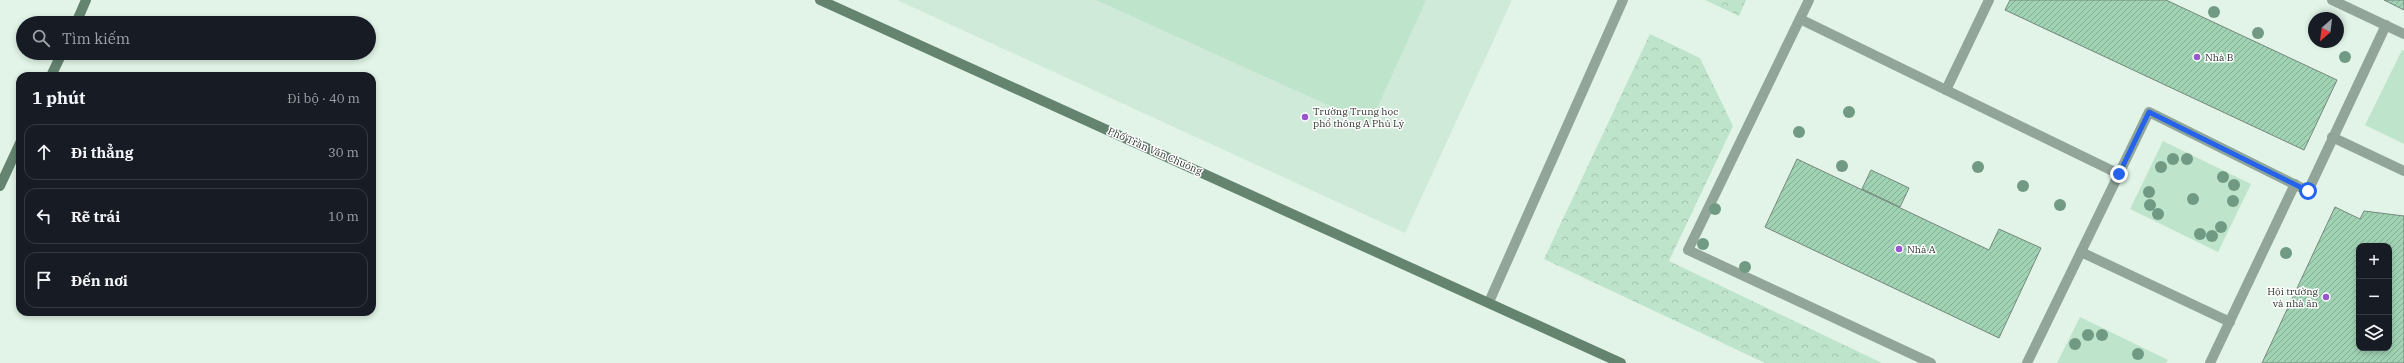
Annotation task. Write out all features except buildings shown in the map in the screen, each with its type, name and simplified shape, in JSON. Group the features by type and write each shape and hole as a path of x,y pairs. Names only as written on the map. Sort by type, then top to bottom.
{"street":[{"path":"79,16 86,0"},
{"name":"Phố Trần Văn Chuông","path":"820,0 1621,363"},
{"path":"1489,302 1623,0"},
{"path":"1809,0 1688,250 1931,363"},
{"path":"1946,90 1988,0"},
{"path":"2332,0 2404,34"},
{"path":"1800,19 2119,174"},
{"path":"2027,363 2149,112 2308,191 2332,137 2386,25"},
{"path":"53,72 59,60"},
{"path":"2332,137 2404,171"},
{"path":"0,186 16,152"},
{"path":"2210,363 2295,184"},
{"path":"2081,252 2230,322"}],"shaded area":[{"name":"Trường Trung học phổ thông A Phủ Lý","path":"897,0 1512,0 1405,233"}],"green space":[{"path":"1096,0 1426,0 1370,124"},
{"path":"1705,0 1746,0 1739,16"},
{"path":"1650,34 1700,58 1733,126 1669,261 1882,363 1765,363 1544,259"},
{"path":"2402,50 2404,51 2404,144 2365,125"},
{"path":"2163,141 2251,184 2218,252 2130,209"},
{"path":"2080,317 2168,360 2166,363 2057,363"}],"place":[{"name":"Nhà B","path":"2197,57"},
{"name":"Trường Trung học phổ thông A Phủ Lý","path":"1305,117"},
{"name":"Nhà A","path":"1899,249"},
{"name":"Hội trường và nhà ăn","path":"2326,297"}],"route":[{"path":"2119,174 2149,112 2308,191"}]}
